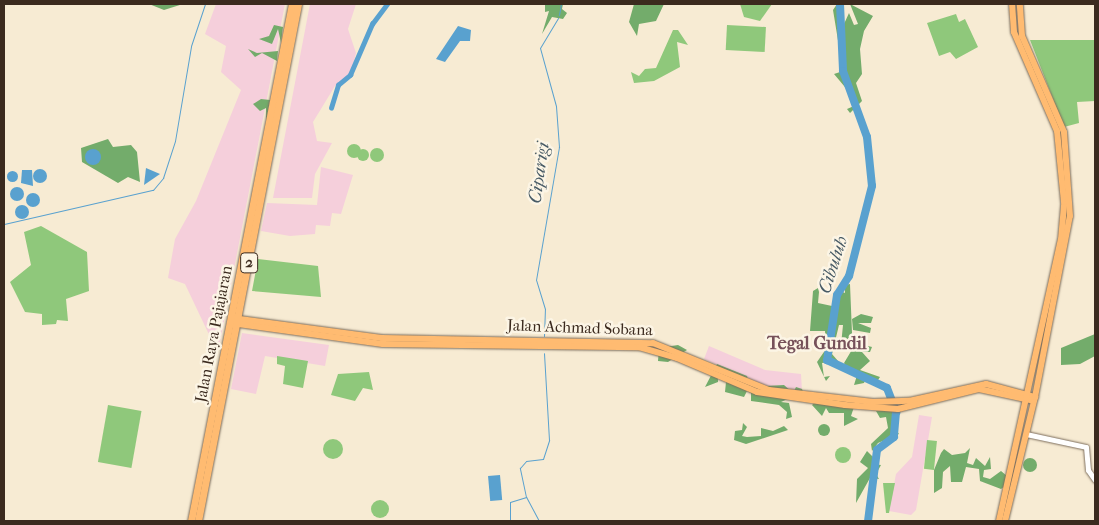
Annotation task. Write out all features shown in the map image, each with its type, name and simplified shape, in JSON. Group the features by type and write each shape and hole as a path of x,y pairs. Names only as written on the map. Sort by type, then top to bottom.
{"highway":[{"name":"Jalan Raya Pajajaran","path":"198,521 293,13 292,4"},
{"name":"Jalan Raya Pajajaran","path":"293,13 298,4"},
{"name":"Jalan Raya Pajajaran","path":"191,521 234,321"}],"main road":[{"path":"1012,4 1014,32 1061,132"},
{"path":"998,521 1031,398 1059,265 1070,188 1061,132 1022,36 1020,4"},
{"name":"Jalan Achmad Sobana","path":"234,321 313,333 454,342 652,346 763,391 890,406 969,390 1031,398"},
{"name":"Jalan Achmad Sobana","path":"898,405 978,384 1031,398"},
{"path":"1005,521 1026,434 1031,398"}],"street":[{"path":"1026,434 1086,447 1088,470 1095,480"}],"shaded area":[{"path":"216,4 285,4 220,342 213,343 185,284 168,278 175,239 196,201 241,90 221,72 226,46 205,34"},
{"path":"310,4 356,4 348,29 356,53 351,74 335,86 313,122 317,141 332,143 315,174 312,198 273,198"},
{"path":"321,167 353,175 341,214 332,213 330,226 316,225 315,234 290,236 261,231 267,203 317,205"},
{"path":"242,333 329,345 325,366 265,356 256,394 231,389"},
{"path":"709,346 765,370 801,374 802,391 766,387 704,359"},
{"path":"919,415 932,417 916,510 911,515 889,511 896,474 912,457"}],"green space":[{"path":"149,4 183,4 164,10"},
{"path":"545,4 563,4 562,9 567,13 563,19 552,17 542,34 549,11 545,12"},
{"path":"634,4 664,4 656,21 639,24 637,36 629,22"},
{"path":"740,4 772,4 760,21 744,17"},
{"path":"837,4 844,24 849,13 854,25 858,24 850,4 873,16 864,31 860,49 862,74 856,83 862,101 850,113 847,109 854,106 855,99 834,74 843,71 833,10"},
{"path":"956,14 959,22 965,19 978,47 956,59 950,52 939,56 927,23"},
{"path":"274,25 283,27 281,43 278,29 272,44 259,39 269,36"},
{"path":"727,25 766,27 765,52 726,50"},
{"path":"673,30 678,30 688,45 677,42 680,67 654,81 634,83 631,72 639,76 645,69 656,68"},
{"path":"1030,40 1095,40 1095,101 1077,102 1079,123 1064,127"},
{"path":"248,49 257,53 278,51 277,61 262,53 255,57"},
{"path":"261,99 270,100 266,122 266,108 260,111 253,104"},
{"path":"108,139 113,147 131,145 137,152 140,182 128,177 118,183 82,162 81,148"},
{"path":"354,144 359,146 361,151 359,156 354,158 349,156 347,151 349,146"},
{"path":"377,148 382,150 384,155 382,160 377,162 372,160 370,155 372,150"},
{"path":"363,149 369,155 363,161 357,155"},
{"path":"41,226 87,252 89,291 66,299 68,321 57,320 56,324 42,325 42,314 25,312 10,282 31,265 24,232"},
{"path":"258,259 318,266 321,297 252,291"},
{"path":"850,284 852,333 847,340 853,343 841,345 843,325 839,325 832,354 838,361 822,363 824,377 817,362 826,349 825,331 810,331 813,291 818,288 818,303 832,306 840,297 838,290 845,293 845,285"},
{"path":"861,314 873,317 871,323 858,323 871,328 870,333 853,330 852,319"},
{"path":"1095,334 1095,356 1080,364 1061,365 1061,348"},
{"path":"856,343 872,347 870,352 862,352 870,361 860,370 880,377 876,383 866,378 864,383 854,385 858,372 849,372 844,363"},
{"path":"678,345 687,350 668,362 658,361 659,348"},
{"path":"277,356 308,361 303,388 283,384 285,366 277,364"},
{"path":"717,364 747,376 750,387 784,385 793,393 796,387 802,389 803,392 781,402 789,403 792,417 786,419 787,412 779,405 751,401 751,393 747,391 744,397 725,392 726,382 718,377 718,382 705,387"},
{"path":"369,372 373,390 363,388 355,401 331,395 338,374"},
{"path":"815,402 854,407 851,416 858,419 844,426 844,413 829,413 826,408 822,416 812,405"},
{"path":"108,405 141,411 131,468 98,462"},
{"path":"901,410 894,427 899,434 878,443 872,451 871,444 888,428 886,417 880,418 876,411"},
{"path":"743,423 747,427 742,436 747,437 761,436 761,428 773,431 784,426 788,430 746,444 734,440 735,431 742,430"},
{"path":"824,424 830,430 824,436 818,430"},
{"path":"329,439 337,439 343,445 343,453 337,459 329,459 323,453 323,445"},
{"path":"927,440 937,441 934,470 924,469"},
{"path":"840,447 846,447 851,452 849,461 840,463 835,458 835,452"},
{"path":"970,448 967,463 973,465 976,458 985,466 990,457 991,469 984,470 983,477 990,479 1001,471 1007,476 1005,486 1001,489 980,481 979,469 966,467 962,482 951,482 950,466 943,472 942,488 934,493 934,470 944,449 952,455 965,453"},
{"path":"867,451 875,459 873,464 881,465 876,474 879,479 870,478 856,503 857,479 868,468 860,462"},
{"path":"1027,458 1033,458 1037,465 1033,472 1027,472 1023,468 1023,462"},
{"path":"883,483 895,483 889,513 886,513"},
{"path":"376,500 384,500 389,505 387,516 376,518 371,513 371,505"}],"water":[{"path":"458,26 471,30 470,41 460,41 445,62 436,59"},
{"path":"93,149 101,157 93,165 85,157"},
{"path":"146,168 160,174 144,185"},
{"path":"40,169 45,171 47,176 45,181 40,183 35,181 33,176 35,171"},
{"path":"12,170 18,176 12,182 6,176"},
{"path":"22,170 32,170 33,186 21,183"},
{"path":"17,187 22,189 24,194 22,199 17,201 12,199 10,194 12,189"},
{"path":"33,193 38,195 40,200 38,205 33,207 28,205 26,200 28,195"},
{"path":"22,205 27,207 29,212 27,217 22,219 17,217 15,212 17,207"},
{"path":"500,475 502,500 490,501 488,476"}],"waterway":[{"path":"4,224 153,190 163,178 175,141 191,46 205,4"},
{"path":"331,108 338,85 350,75 372,24 387,4"},
{"name":"Ciparigi","path":"559,15 561,4"},
{"name":"Cibuluh","path":"840,4 843,71 867,137 872,186 849,276 837,295 827,360 887,388 896,412 894,437 877,450 868,521"},
{"name":"Ciparigi","path":"544,336 545,309 536,280 559,147 556,106 540,48 558,18"},
{"name":"Ciparigi","path":"539,521 526,497 520,468 526,461 543,459 549,440 544,353"},
{"path":"510,521 510,502 526,497"}],"district":[{"name":"Tegal Gundil","path":"817,344"}]}
